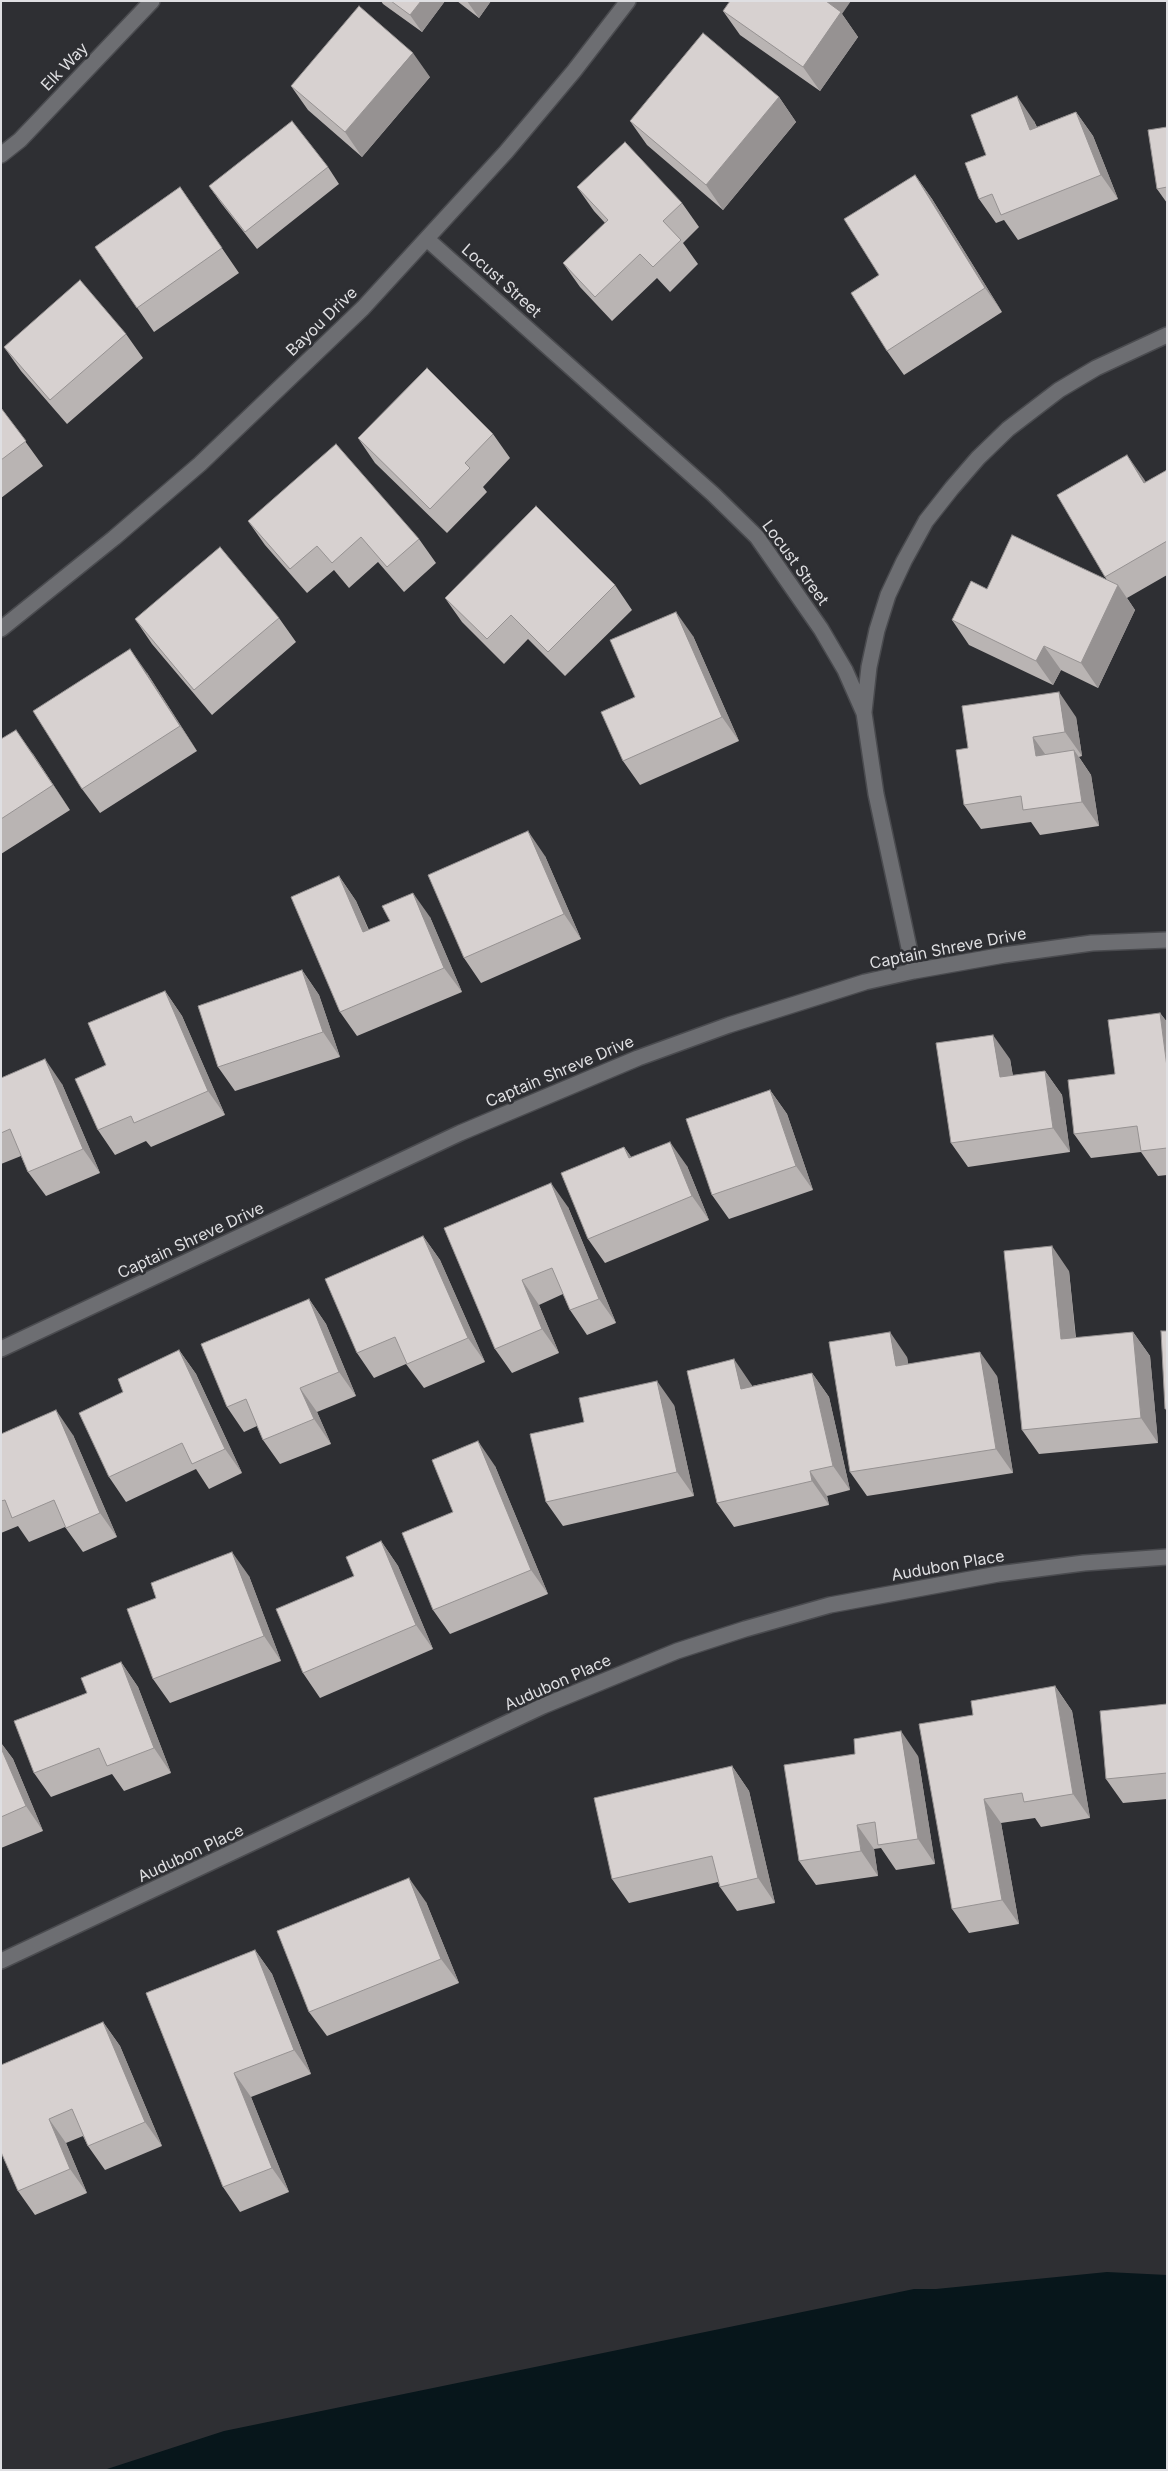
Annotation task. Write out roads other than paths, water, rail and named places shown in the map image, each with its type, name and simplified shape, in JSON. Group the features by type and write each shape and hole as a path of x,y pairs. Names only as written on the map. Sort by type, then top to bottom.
{"street":[{"name":"Elk Way","path":"1,156 20,140 152,1"},
{"name":"Bayou Drive","path":"1,629 114,538 200,464 363,308 428,240 555,94 628,1"},
{"name":"Locust Street","path":"428,240 713,494 757,537 821,629 845,670 864,713 876,794 914,971"},
{"path":"864,713 869,667 877,630 888,595 926,521 952,488 978,458 1008,429 1058,390 1104,364 1167,336"},
{"name":"Captain Shreve Drive","path":"1,1349 460,1133 638,1058 738,1022 865,982 914,971 1004,955 1092,943 1167,940"},
{"name":"Audubon Place","path":"1,1961 543,1706 677,1651 745,1629 858,1600 998,1574 1084,1563 1167,1557"}]}
